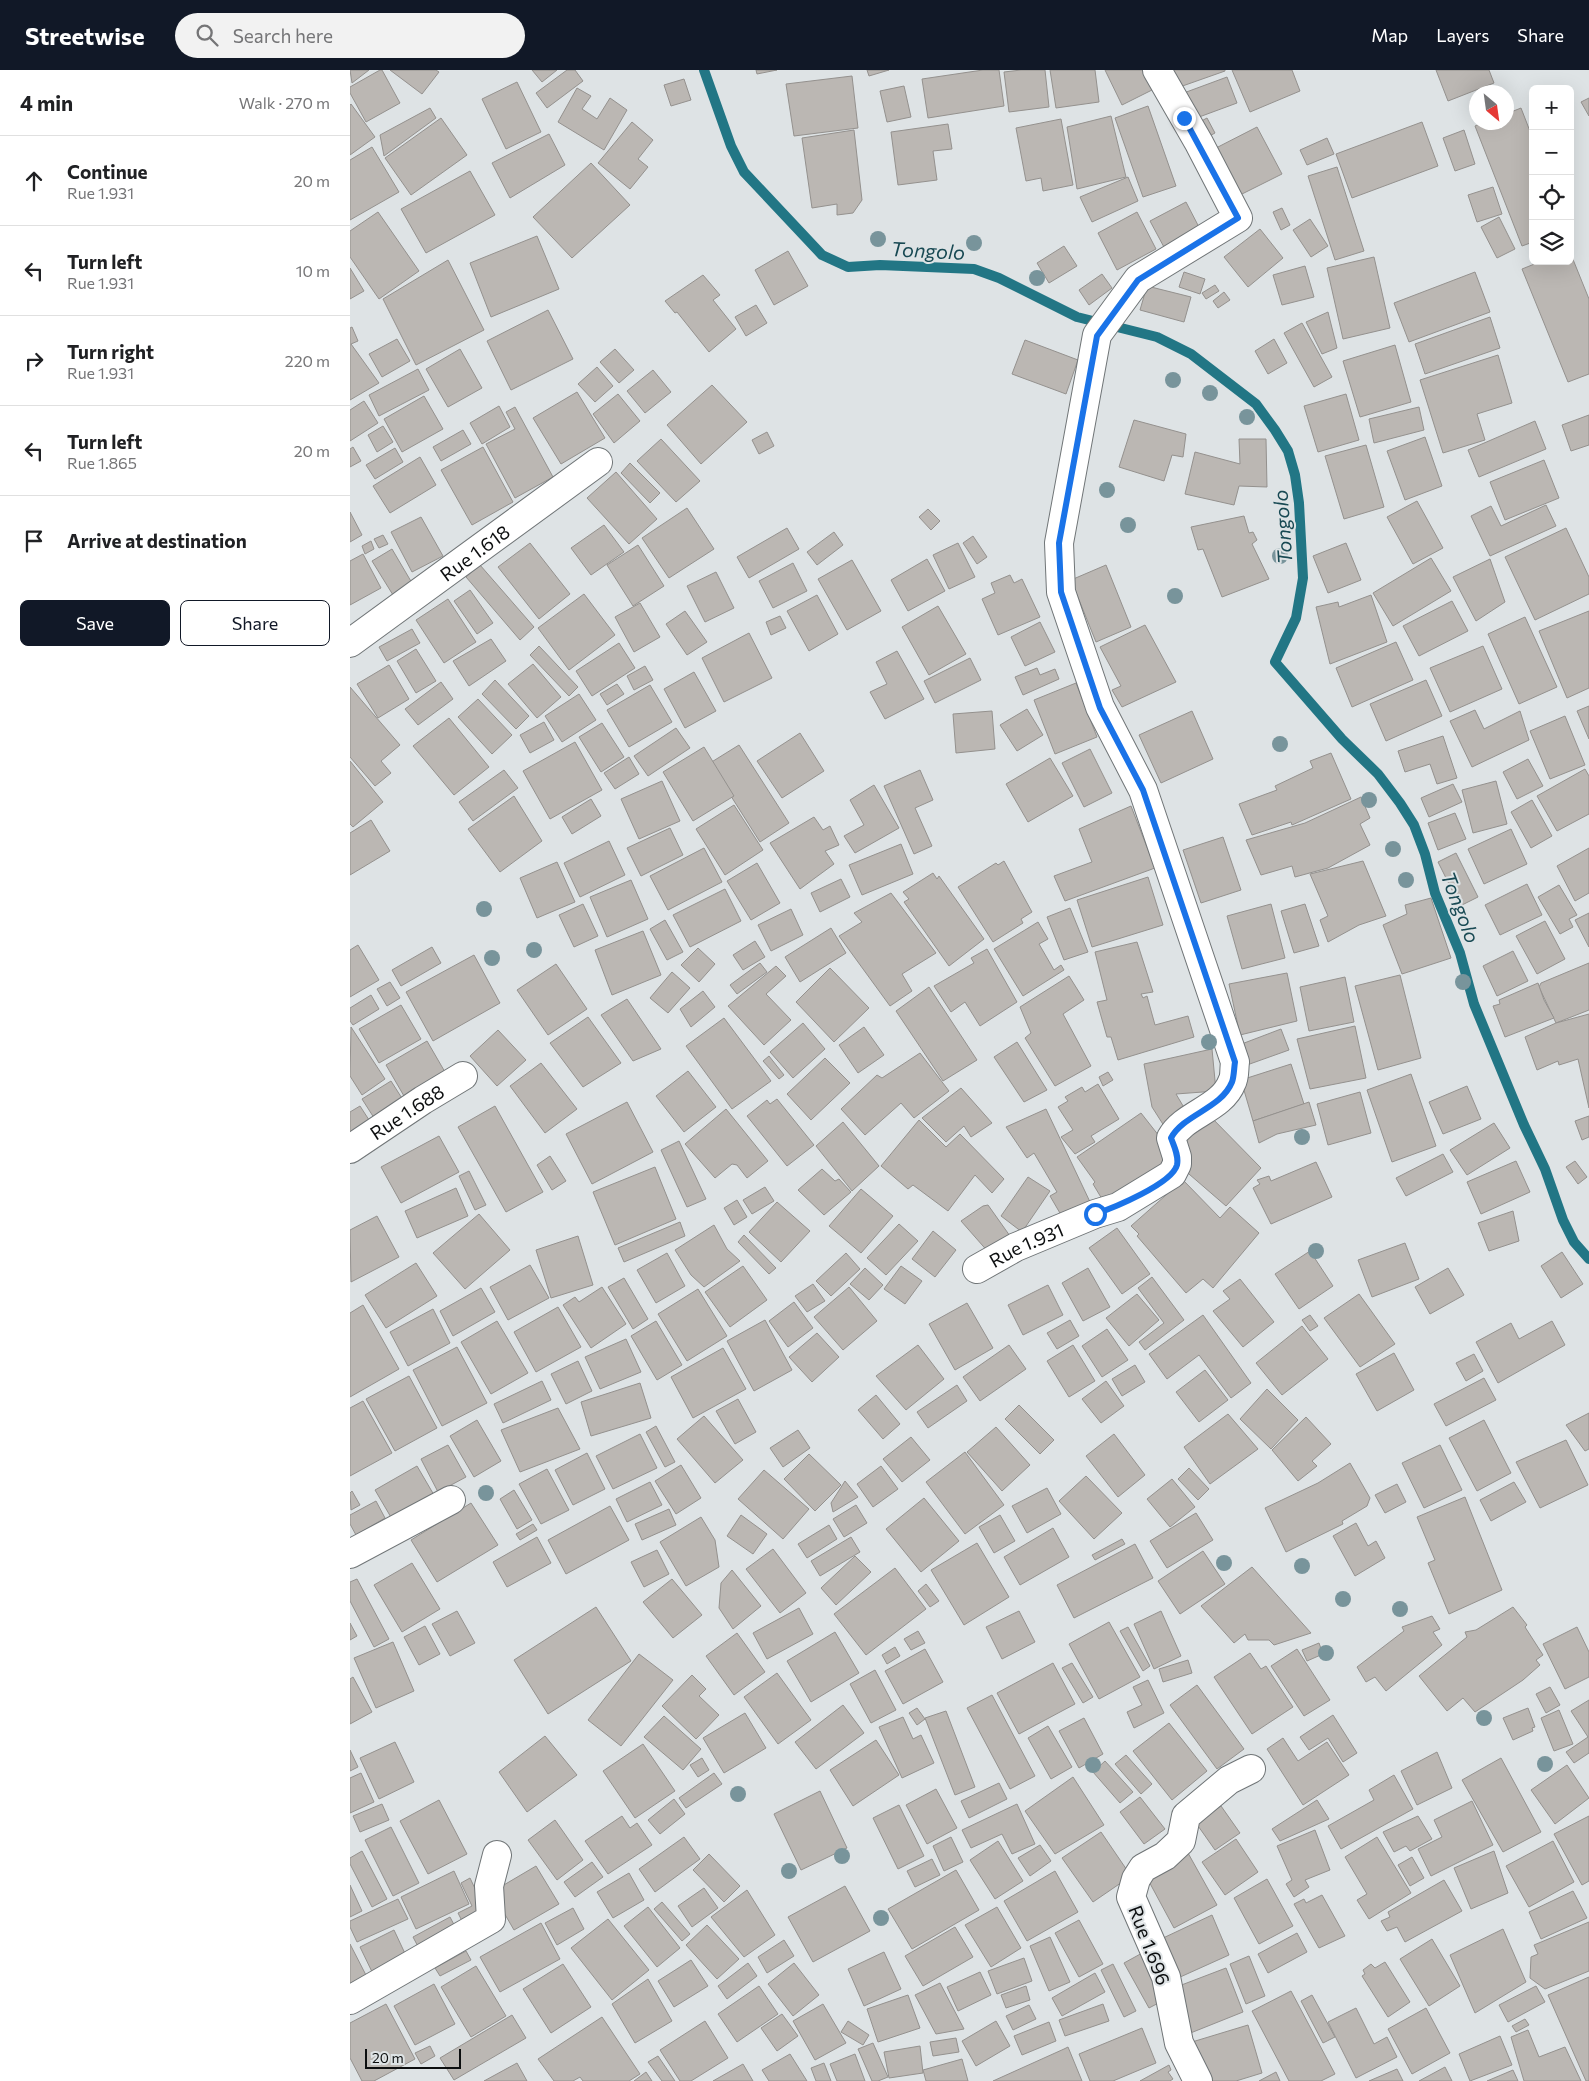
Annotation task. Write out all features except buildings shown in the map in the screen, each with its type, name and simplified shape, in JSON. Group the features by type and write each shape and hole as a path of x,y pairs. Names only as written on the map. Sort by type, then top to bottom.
{"street":[{"name":"Rue 1.931","path":"977,1269 1016,1247 1118,1206 1172,1174 1177,1164 1177,1157 1171,1138 1177,1128 1223,1096 1232,1082 1235,1062 1143,790 1100,708 1061,592 1059,543 1097,336 1138,280 1238,218 1157,70"},
{"name":"Rue 1.618","path":"350,643 598,462"},
{"name":"Rue 1.688","path":"350,1149 423,1100 463,1076"},
{"path":"350,1554 451,1500"},
{"name":"Rue 1.696","path":"1198,2081 1179,2043 1166,1977 1131,1897 1136,1878 1143,1868 1165,1856 1181,1841 1186,1816 1229,1780 1251,1769"},
{"path":"350,2000 491,1919 489,1886 497,1855"}],"waterway":[{"name":"Tongolo","path":"704,70 731,146 744,172 822,255 848,267 880,265 974,269 999,278 1077,317 1157,337 1191,354 1256,404 1288,451 1295,475 1299,503 1303,578 1296,618 1275,662 1342,739 1378,774 1414,825 1425,854 1435,893 1460,953 1474,1004 1524,1125 1545,1169 1563,1220 1574,1242 1589,1259"}],"route":[{"path":"1095,1214 1118,1206 1172,1174 1177,1164 1177,1157 1171,1138 1177,1128 1223,1096 1232,1082 1235,1062 1143,790 1100,708 1061,592 1059,543 1074,457 1090,384 1097,336 1138,280 1238,218 1184,118"}]}
